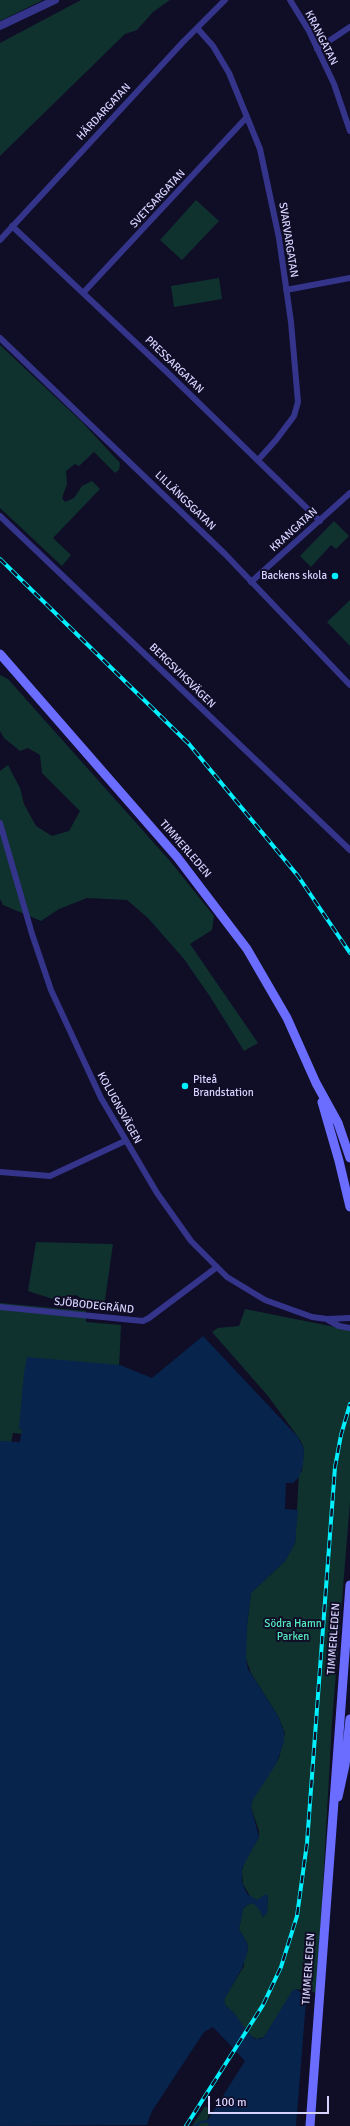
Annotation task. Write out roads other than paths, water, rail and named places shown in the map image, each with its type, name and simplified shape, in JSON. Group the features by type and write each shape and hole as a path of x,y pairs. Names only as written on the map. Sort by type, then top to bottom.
{"main road":[{"name":"TIMMERLEDEN","path":"0,654 203,888 247,949 287,1018 316,1083 338,1123 350,1158"},
{"name":"TIMMERLEDEN","path":"316,1083 339,1161 350,1207"},
{"name":"TIMMERLEDEN","path":"310,2126 325,1904 334,1814 336,1768 348,1657 350,1585"},
{"name":"TIMMERLEDEN","path":"334,1814 341,1785 350,1719"}],"street":[{"path":"0,26 55,0"},
{"name":"HÄRDARGATAN","path":"0,240 197,28 225,0"},
{"name":"KRANGATAN","path":"290,0 334,84 350,131"},
{"path":"317,49 350,27"},
{"name":"SVARVARGATAN","path":"197,28 213,46 228,73 260,149 269,187 286,290 298,402 294,416 276,440 258,460"},
{"name":"SVETSARGATAN","path":"83,293 246,118"},
{"name":"PRESSARGATAN","path":"12,226 320,521"},
{"path":"286,290 350,278"},
{"name":"LILLÄNGSGATAN","path":"0,338 225,554 350,685"},
{"name":"KRANGATAN","path":"251,582 350,493"},
{"name":"BERGSVIKSVÄGEN","path":"0,516 349,848"},
{"name":"KOLUGNSVÄGEN","path":"0,823 32,934 51,990 89,1074 125,1140 157,1193 191,1241 227,1277 265,1300 312,1316 327,1319 350,1318"},
{"path":"0,1172 50,1176 125,1140"},
{"name":"SJÖBODEGRÄND","path":"0,1307 143,1320 149,1318 217,1267"},
{"name":"KOLUGNSVÄGEN","path":"327,1319 339,1326 350,1328"}],"water":[{"path":"203,1336 298,1437 304,1449 303,1465 299,1477 293,1483 286,1483 285,1509 298,1510 295,1543 285,1561 251,1593 247,1627 246,1659 248,1669 278,1716 284,1731 284,1742 276,1764 252,1801 251,1807 259,1837 242,1868 242,1882 247,1894 257,1900 266,1894 268,1896 267,1913 263,1917 259,1909 253,1903 247,1905 243,1909 239,1929 247,1943 248,1950 242,1968 224,2000 226,2006 234,2013 249,2034 255,2039 260,2039 264,2037 292,1991 296,1989 304,1995 306,2001 296,2126 209,2126 207,2121 245,2061 213,2027 204,2032 152,2111 147,2125 0,2126 0,1441 20,1442 22,1429 19,1429 24,1373 27,1357 120,1365 152,1378"}],"waterway":[{"path":"195,2126 201,2122 209,2121"}],"railway":[{"path":"0,559 189,744 298,876 350,953"},
{"path":"186,2126 263,2005 281,1967 297,1916 307,1843 335,1467 341,1435 350,1404"}],"place":[{"name":"Backens skola","path":"335,576"},
{"name":"Piteå Brandstation","path":"185,1086"}],"park label":[{"name":"Södra Hamn Parken","path":"293,1630"}]}
